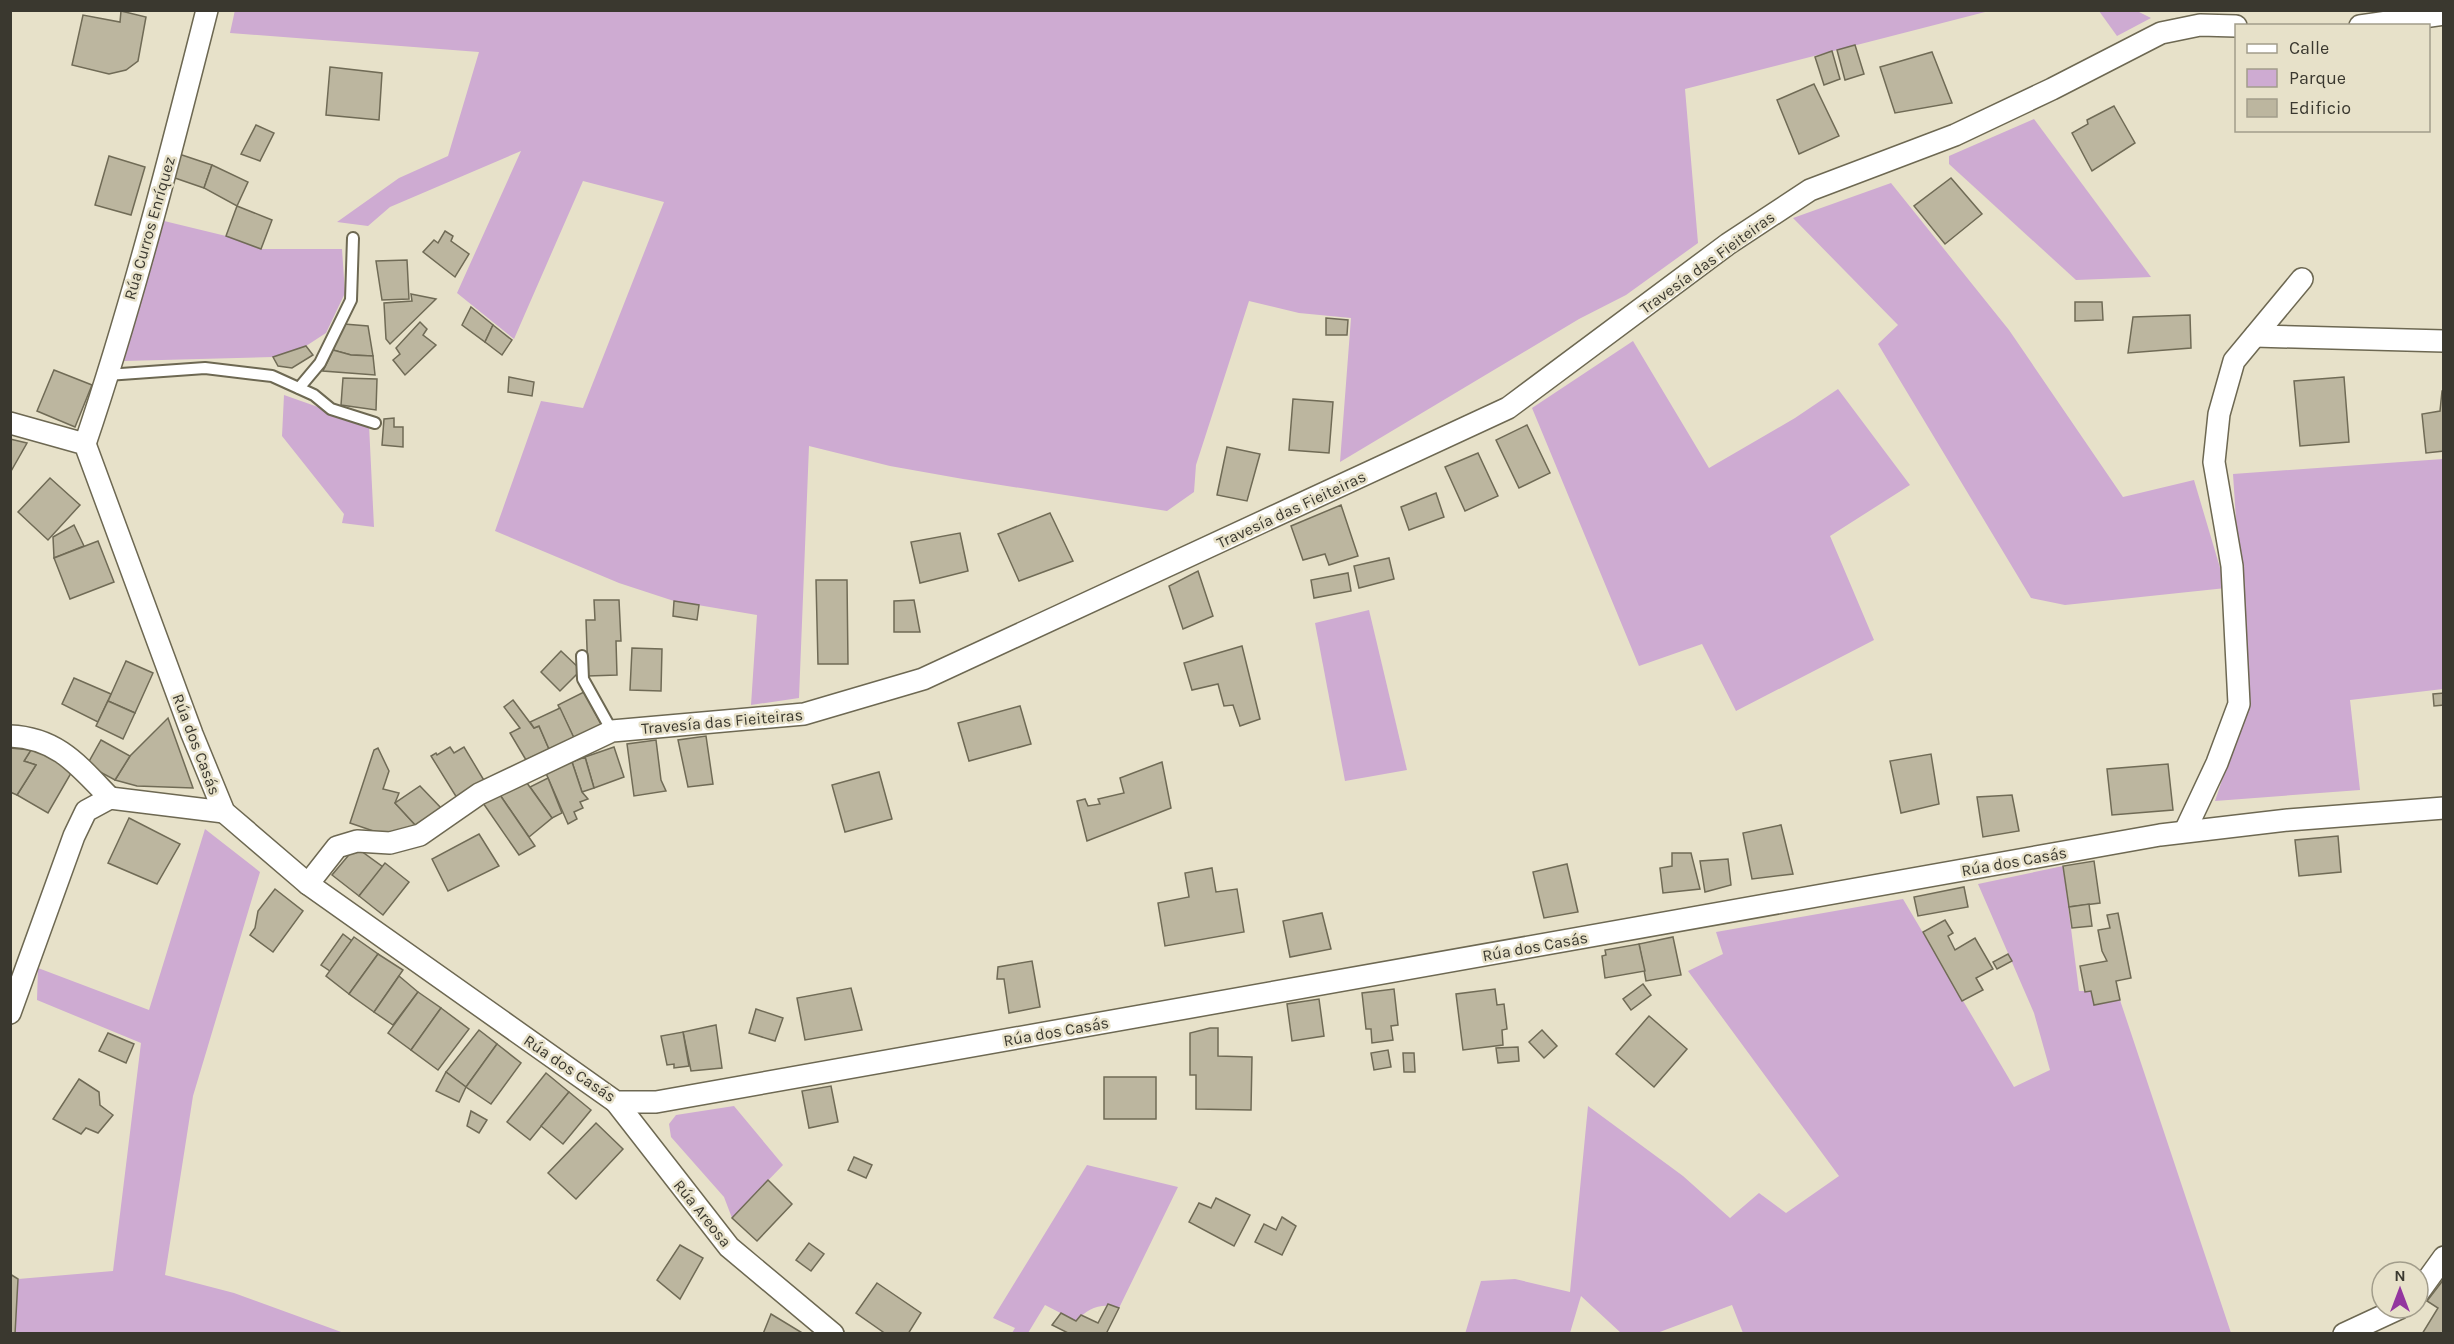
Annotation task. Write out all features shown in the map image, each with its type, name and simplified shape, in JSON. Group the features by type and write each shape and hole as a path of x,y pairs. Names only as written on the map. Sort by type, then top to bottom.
{"street":[{"name":"Rúa Curros Enríquez","path":"85,444 167,168 207,10"},
{"path":"2374,24 2444,14"},
{"name":"Travesía das Fieiteiras","path":"308,884 337,847 357,841 390,843 420,835 479,794 612,731 804,714 923,679 1508,408 1728,244 1810,190 1955,135 2052,89 2161,33 2200,25 2235,26"},
{"path":"2185,831 2217,763 2239,704 2232,566 2214,462 2219,414 2234,362 2302,279"},
{"path":"2255,336 2444,341"},
{"path":"10,423 85,444"},
{"name":"Rúa dos Casás","path":"85,444 188,723 224,812 308,884 616,1102 656,1102 2185,831 2444,808"},
{"path":"10,736 25,736 46,742 61,751 110,798"},
{"path":"10,1013 74,836 86,811 110,798 224,812"},
{"name":"Rúa Areosa","path":"616,1102 729,1248 833,1334"},
{"path":"2430,1276 2444,1257"},
{"path":"2344,1334 2374,1320"}],"lane":[{"path":"299,388 320,363 351,300 353,238"},
{"path":"107,375 205,368 272,376 314,395 331,409 375,423"},
{"path":"582,656 583,680 612,731"}],"green space":[{"path":"235,10 1989,11 1685,89 1698,243 1626,295 1579,319 1340,462 1351,318 1299,313 1249,301 1196,465 1194,492 1167,511 890,466 809,446 799,698 751,705 757,615 674,601 619,583 495,531 541,401 583,408 664,202 583,181 514,339 457,293 521,151 390,207 368,226 337,222 399,178 448,156 479,52 230,33"},
{"path":"2099,11 2137,11 2151,18 2117,36"},
{"path":"2034,119 2151,277 2076,280 1949,164 1949,156"},
{"path":"1891,183 2009,330 2123,497 2194,480 2226,588 2065,605 2031,598 1878,344 1898,325 1793,218"},
{"path":"160,220 226,236 261,249 342,249 345,293 326,333 306,346 273,357 124,361"},
{"path":"1633,341 1709,468 1795,418 1838,389 1910,485 1830,536 1874,640 1736,711 1702,644 1639,666 1532,408"},
{"path":"284,395 369,425 374,527 342,523 344,514 282,436"},
{"path":"2443,459 2443,689 2350,700 2360,790 2215,801 2248,703 2233,474"},
{"path":"1369,610 1407,770 1345,781 1315,623"},
{"path":"205,829 260,872 193,1096 165,1275 234,1293 344,1333 15,1333 18,1279 113,1271 141,1043 37,1000 38,968 149,1010"},
{"path":"2063,866 2079,991 2091,991 2094,1005 2120,1000 2231,1333 1743,1333 1732,1305 1657,1333 1621,1333 1581,1296 1570,1333 1465,1334 1481,1281 1515,1279 1570,1292 1588,1106 1683,1176 1730,1218 1759,1193 1786,1213 1839,1176 1688,971 1723,954 1716,932 1903,899 2014,1087 2050,1070 2034,1013 1978,884"},
{"path":"734,1106 783,1165 732,1218 724,1197 671,1137 669,1124 676,1115"},
{"path":"1087,1165 1178,1187 1119,1308 1096,1307 1076,1321 1045,1305 1028,1333 1012,1333 1015,1328 993,1318"}],"building":[{"path":"121,11 146,17 138,61 126,70 109,74 72,65 83,15 120,22"},
{"path":"1855,45 1864,74 1845,80 1837,50"},
{"path":"1832,51 1840,79 1824,85 1815,57"},
{"path":"1932,52 1952,103 1895,113 1880,67"},
{"path":"330,67 382,73 379,120 326,115"},
{"path":"1814,84 1839,136 1799,154 1777,100"},
{"path":"2114,106 2135,143 2092,171 2072,133 2088,124 2087,120"},
{"path":"256,125 274,133 260,161 241,154"},
{"path":"179,154 212,165 204,188 172,177"},
{"path":"109,156 145,167 131,215 95,205"},
{"path":"212,165 248,182 237,206 204,188"},
{"path":"1951,178 1982,214 1945,244 1914,206"},
{"path":"237,206 272,220 261,249 226,236"},
{"path":"445,231 453,236 451,241 469,254 455,277 423,252 434,240 438,243"},
{"path":"407,260 409,299 382,300 376,261"},
{"path":"411,294 436,299 390,344 386,339 384,303 412,301"},
{"path":"2075,302 2102,302 2103,320 2075,321"},
{"path":"471,307 493,325 485,342 462,325"},
{"path":"2190,315 2191,348 2128,353 2133,317"},
{"path":"1326,318 1348,320 1347,335 1326,335"},
{"path":"420,322 427,329 423,335 436,345 405,375 393,360 400,354 396,348"},
{"path":"344,324 368,326 373,356 351,355 333,350"},
{"path":"493,325 512,340 502,355 485,342"},
{"path":"306,346 313,355 292,368 278,366 273,357"},
{"path":"333,350 351,355 373,356 375,375 323,371"},
{"path":"54,370 92,385 75,427 37,411"},
{"path":"509,377 534,382 532,396 508,392"},
{"path":"2344,377 2349,442 2300,446 2294,381"},
{"path":"343,378 377,379 376,410 341,405"},
{"path":"2442,391 2444,391 2444,451 2426,453 2422,414 2440,411"},
{"path":"1293,399 1333,402 1329,453 1289,450"},
{"path":"394,418 394,427 403,427 403,447 382,445 384,419"},
{"path":"1527,425 1550,473 1519,488 1496,440"},
{"path":"10,439 27,443 10,473"},
{"path":"1227,447 1260,454 1247,501 1217,495"},
{"path":"1478,453 1498,496 1465,511 1445,467"},
{"path":"50,478 80,505 48,540 18,512"},
{"path":"1436,493 1444,517 1409,530 1401,507"},
{"path":"1341,505 1358,556 1329,565 1325,554 1303,560 1291,526"},
{"path":"1050,513 1073,561 1019,581 998,534"},
{"path":"74,525 84,546 54,558 53,537"},
{"path":"960,533 968,571 920,583 911,542"},
{"path":"98,541 114,582 70,599 54,558"},
{"path":"1389,558 1394,579 1359,588 1354,566"},
{"path":"1198,571 1213,616 1183,629 1169,586"},
{"path":"1348,573 1351,591 1314,598 1311,580"},
{"path":"816,580 847,580 848,664 818,664"},
{"path":"594,600 619,600 621,641 616,641 617,675 588,676 586,620 595,620"},
{"path":"914,600 920,632 894,632 894,601"},
{"path":"674,601 699,605 697,620 673,616"},
{"path":"1242,646 1260,719 1240,726 1233,705 1224,706 1218,684 1192,690 1184,663"},
{"path":"632,648 662,649 661,691 630,690"},
{"path":"561,651 581,670 560,691 541,672"},
{"path":"126,661 153,673 135,713 108,701"},
{"path":"74,678 111,694 98,722 62,704"},
{"path":"584,692 602,726 574,738 558,705"},
{"path":"2444,693 2444,705 2434,706 2433,694"},
{"path":"513,700 534,728 539,726 549,749 526,760 510,733 520,728 504,707"},
{"path":"108,701 135,713 123,739 96,726"},
{"path":"1020,706 1031,744 969,761 958,723"},
{"path":"560,708 574,738 549,749 539,726 534,728 530,722"},
{"path":"168,718 193,788 137,786 115,780 130,756"},
{"path":"706,736 713,784 688,787 678,740"},
{"path":"101,740 130,756 115,780 87,765"},
{"path":"656,740 661,780 666,791 634,796 627,744"},
{"path":"34,745 74,768 48,813 17,795 36,765 24,761"},
{"path":"450,747 454,753 464,747 485,782 457,798 431,756"},
{"path":"614,747 624,777 594,788 585,757"},
{"path":"10,748 31,750 24,761 36,765 17,795 10,792"},
{"path":"378,748 389,771 383,789 399,793 395,803 418,828 385,835 350,823 374,750"},
{"path":"1931,754 1939,804 1901,813 1890,761"},
{"path":"585,757 594,788 582,792 572,762"},
{"path":"572,762 582,792 588,799 580,802 583,808 574,812 577,819 568,824 545,771"},
{"path":"1162,762 1171,808 1087,841 1077,801 1085,799 1088,806 1100,804 1098,799 1124,793 1120,778"},
{"path":"2168,764 2173,810 2112,815 2107,769"},
{"path":"879,772 892,819 845,832 832,785"},
{"path":"548,778 562,813 552,818 530,787"},
{"path":"527,783 552,818 529,837 500,795"},
{"path":"420,786 442,809 418,828 395,803"},
{"path":"500,795 535,846 519,855 483,803"},
{"path":"2012,795 2019,831 1983,837 1977,797"},
{"path":"129,818 180,844 157,884 108,863"},
{"path":"1781,825 1793,874 1752,879 1743,833"},
{"path":"479,834 499,866 448,891 432,859"},
{"path":"2338,836 2341,872 2299,876 2295,840"},
{"path":"353,850 361,851 383,867 359,896 332,875"},
{"path":"1672,853 1691,853 1700,889 1663,893 1660,868 1672,866"},
{"path":"1728,859 1731,885 1705,892 1700,861"},
{"path":"2094,861 2100,903 2069,907 2063,866"},
{"path":"385,863 409,882 383,915 359,896"},
{"path":"1567,864 1578,912 1544,918 1533,872"},
{"path":"1212,868 1216,892 1237,889 1244,932 1165,946 1158,903 1189,897 1185,873"},
{"path":"1964,887 1968,907 1918,916 1914,897"},
{"path":"275,889 303,911 273,952 250,935 255,928 258,911"},
{"path":"2089,904 2092,926 2072,928 2069,907"},
{"path":"1322,913 1331,949 1290,957 1283,921"},
{"path":"2118,913 2131,978 2116,981 2120,1000 2094,1005 2091,991 2085,992 2080,966 2107,961 2102,951 2098,930 2110,928 2107,915"},
{"path":"1945,920 1953,933 1948,936 1955,950 1975,938 1993,969 1976,978 1983,990 1962,1001 1923,932"},
{"path":"343,934 352,941 330,971 321,965"},
{"path":"354,937 378,954 349,994 326,976"},
{"path":"1673,937 1681,975 1646,981 1639,944"},
{"path":"1639,944 1645,971 1605,978 1602,956 1606,955 1605,950"},
{"path":"378,954 403,970 374,1012 349,994"},
{"path":"2008,954 2012,961 1997,969 1993,962"},
{"path":"1032,961 1040,1007 1009,1013 1004,979 997,979 998,967"},
{"path":"399,976 418,992 393,1025 374,1012"},
{"path":"1643,984 1651,995 1631,1010 1623,999"},
{"path":"851,988 862,1030 805,1040 797,998"},
{"path":"1394,989 1398,1025 1391,1026 1393,1040 1372,1043 1371,1029 1366,1029 1362,993"},
{"path":"1495,989 1497,1005 1504,1004 1507,1029 1502,1030 1503,1045 1463,1050 1456,994"},
{"path":"418,992 441,1008 411,1050 388,1033"},
{"path":"1319,999 1324,1036 1292,1041 1287,1004"},
{"path":"441,1008 469,1029 438,1070 411,1050"},
{"path":"756,1009 783,1018 775,1041 749,1033"},
{"path":"1649,1016 1687,1049 1654,1087 1616,1054"},
{"path":"716,1025 722,1068 691,1071 683,1032"},
{"path":"1218,1028 1218,1056 1252,1057 1251,1110 1196,1109 1196,1075 1190,1075 1190,1033"},
{"path":"479,1030 497,1044 466,1087 446,1072"},
{"path":"1542,1030 1557,1046 1544,1058 1529,1042"},
{"path":"683,1032 689,1066 674,1068 674,1064 667,1065 661,1036"},
{"path":"108,1033 134,1044 126,1063 99,1051"},
{"path":"497,1044 521,1063 491,1104 466,1087"},
{"path":"1518,1047 1519,1061 1498,1063 1496,1048"},
{"path":"1388,1050 1391,1067 1374,1070 1371,1053"},
{"path":"1403,1053 1414,1053 1415,1072 1404,1072"},
{"path":"446,1072 466,1087 459,1102 436,1091"},
{"path":"546,1073 569,1092 530,1140 507,1122"},
{"path":"1104,1077 1156,1077 1156,1119 1104,1119"},
{"path":"79,1079 99,1092 100,1105 113,1115 98,1133 86,1128 81,1134 53,1119"},
{"path":"831,1086 838,1122 809,1128 802,1091"},
{"path":"569,1092 591,1110 563,1144 541,1126"},
{"path":"471,1111 487,1120 479,1133 467,1126"},
{"path":"596,1123 623,1149 576,1199 548,1173"},
{"path":"854,1157 872,1165 866,1178 848,1170"},
{"path":"768,1180 792,1204 757,1241 732,1218"},
{"path":"1216,1198 1250,1215 1234,1246 1189,1222 1199,1203 1211,1208"},
{"path":"1282,1217 1296,1226 1282,1255 1255,1242 1264,1224 1276,1230"},
{"path":"809,1243 824,1254 811,1271 796,1260"},
{"path":"680,1245 703,1258 680,1299 657,1280"},
{"path":"10,1274 18,1279 15,1334 10,1334"},
{"path":"2444,1279 2444,1334 2422,1334 2438,1308 2430,1303 2430,1297"},
{"path":"877,1283 921,1313 908,1334 886,1334 856,1313"},
{"path":"1108,1304 1119,1308 1106,1334 1070,1334 1052,1325 1061,1313 1076,1321 1081,1315 1098,1323"},
{"path":"771,1314 804,1334 763,1334"}]}
